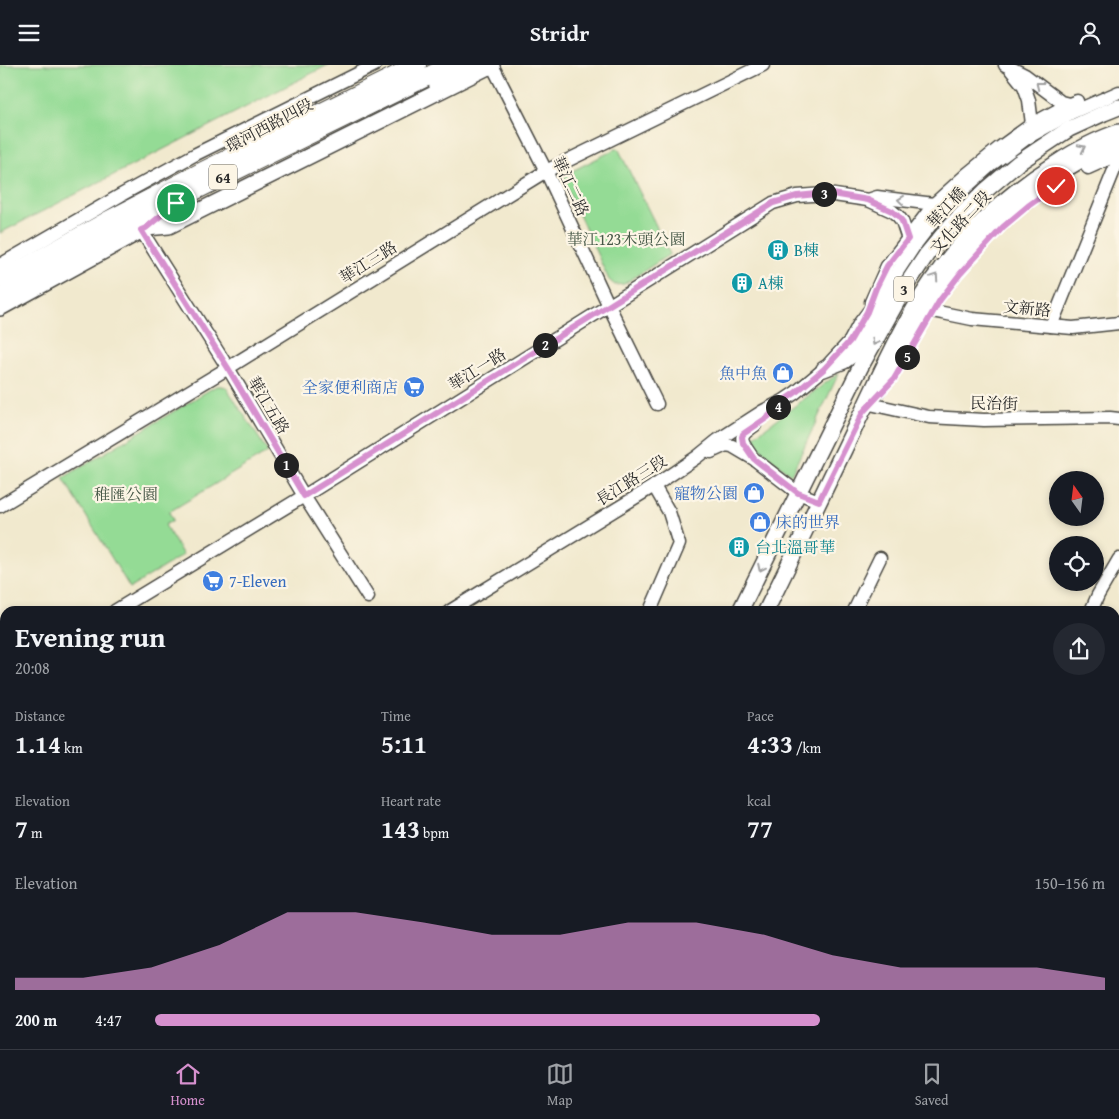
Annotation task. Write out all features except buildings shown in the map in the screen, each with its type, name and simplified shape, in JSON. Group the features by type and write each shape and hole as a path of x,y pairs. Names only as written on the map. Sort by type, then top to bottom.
{"highway":[{"path":"0,274 14,262 102,211 203,158 392,65"},
{"name":"64","path":"0,279 203,171 417,65"},
{"name":"64","path":"0,298 172,202 451,65"},
{"path":"144,229 478,65"}],"main road":[{"name":"環河西路四段","path":"0,289 133,216 422,65"},
{"name":"環河西路四段","path":"0,308 144,229 176,203 430,78 449,76 471,65"},
{"name":"環河西路四段","path":"144,229 169,226 492,65"},
{"name":"華江橋","path":"798,493 861,366 905,287 927,254 951,225 985,191 1040,147 1070,129 1119,107"},
{"name":"文化路二段","path":"768,606 914,308 945,263 970,233 998,205 1033,178 1068,155 1119,132"},
{"path":"824,369 844,361 852,355 918,250 938,225 963,199 990,173 1014,156 1040,147"},
{"name":"3","path":"742,606 798,493"}],"street":[{"name":"環河西路四段","path":"0,265 120,195 375,65"},
{"name":"華江二路","path":"492,65 546,171 657,404"},
{"name":"華江三路","path":"0,506 228,368 546,171 763,65"},
{"path":"1007,66 1025,75 1061,102 1069,104"},
{"path":"1007,66 1024,86 1029,100 1032,124"},
{"name":"文化路二段","path":"859,324 867,312 887,266 934,204 993,153 1032,124 1069,104 1119,85"},
{"path":"859,324 888,286 915,245 936,219 990,165 1027,138 1071,113 1119,92"},
{"path":"866,408 933,300 960,263 987,232 1018,205 1052,180 1079,163 1119,144"},
{"name":"文化路二段","path":"866,408 894,379 933,311 960,274 1009,221 1056,186 1080,171 1119,154"},
{"path":"1051,326 1119,158"},
{"name":"華江一路","path":"123,606 304,496 773,203 797,196 827,193 868,200 892,211 898,216 902,221 908,239"},
{"name":"華江一路","path":"868,200 877,197 934,204"},
{"name":"華江五路","path":"144,229 304,496 368,597"},
{"name":"文新路","path":"933,311 972,319 1073,328 1119,323"},
{"name":"長江路三段","path":"458,606 654,486 697,457 718,440 795,393 824,369 850,341 859,324"},
{"path":"754,459 743,443 743,434 768,417 783,401"},
{"name":"民治街","path":"866,408 929,417 984,420 1119,419"},
{"path":"697,457 726,445 732,446 754,459 798,493 819,501"},
{"path":"652,606 680,544 669,512 654,486"},
{"path":"856,606 880,558"},
{"path":"1093,606 1119,559"}],"green space":[{"path":"0,65 328,65 0,233"},
{"name":"華江123木頭公園","path":"618,148 670,254 624,284 615,285 609,280 564,179 568,173"},
{"path":"839,373 791,475 749,440"},
{"name":"稚匯公園","path":"216,386 226,387 268,452 169,512 173,520 165,525 183,555 130,588 63,478"}],"place":[{"name":"B棟","path":"778,250"},
{"name":"A棟","path":"742,283"},
{"name":"魚中魚","path":"783,373"},
{"name":"全家便利商店","path":"414,387"},
{"name":"寵物公園","path":"754,493"},
{"name":"床的世界","path":"760,522"},
{"name":"台北溫哥華","path":"739,547"},
{"name":"7-Eleven","path":"213,581"}],"route":[{"path":"176,203 141,230 228,368 304,496 773,203 797,196 827,193 868,200 892,211 902,221 908,239 887,266 867,312 850,341 824,369 783,401 768,417 743,434 742,437 743,443 754,459 798,493 819,501 863,412 894,379 940,300 960,274 1003,227 1056,186"}]}
